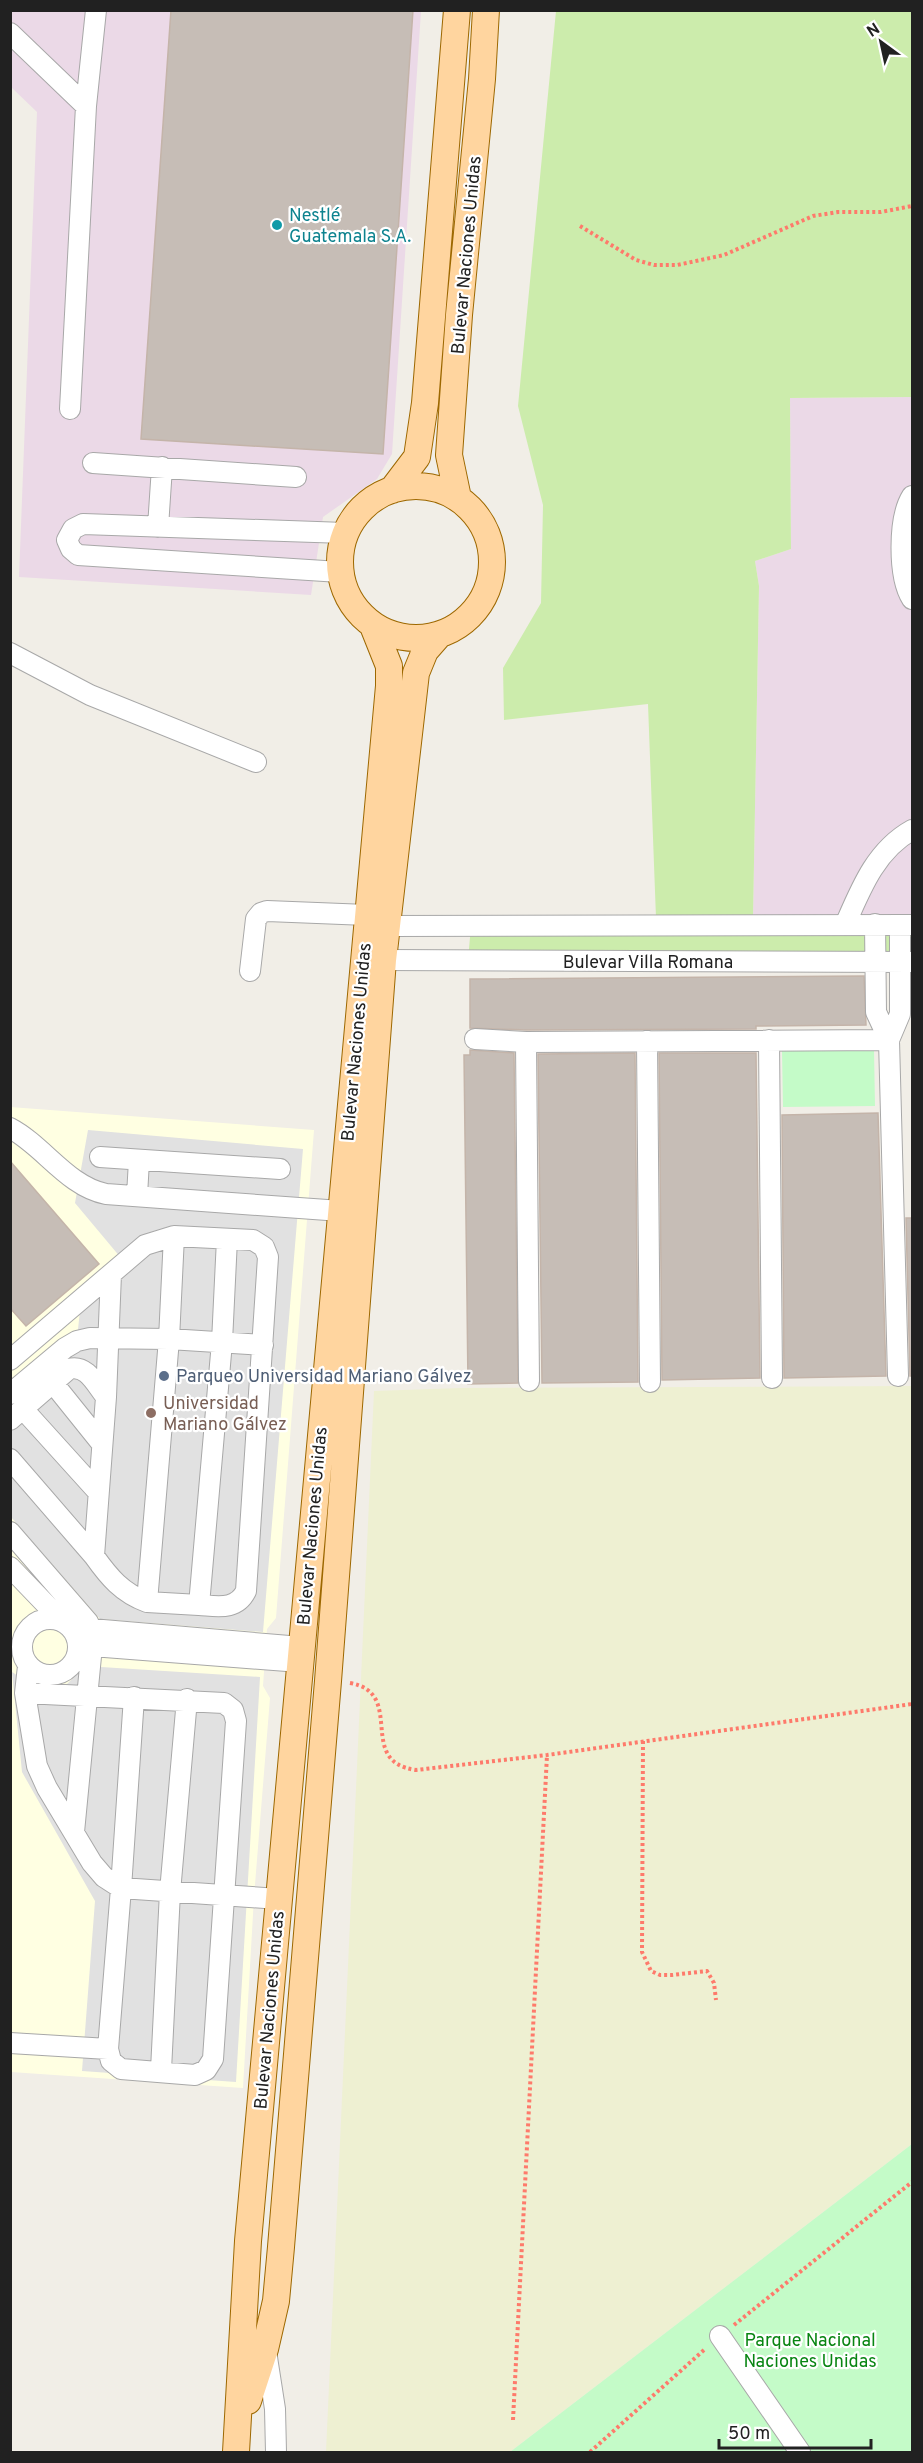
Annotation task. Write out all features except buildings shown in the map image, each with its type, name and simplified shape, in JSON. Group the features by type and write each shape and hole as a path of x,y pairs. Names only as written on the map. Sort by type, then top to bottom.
{"main road":[{"name":"Bulevar Naciones Unidas","path":"392,490 417,457 425,403 457,10"},
{"name":"Bulevar Naciones Unidas","path":"458,498 449,455 486,10"},
{"path":"408,486 426,486 442,490 458,498 471,509 481,523 489,538 492,555 492,572 487,589 474,611 454,628 422,639 388,634 373,626 354,608 347,597 340,572 339,559 345,533 359,511 374,499 392,490 408,486"},
{"name":"Bulevar Naciones Unidas","path":"237,2441 266,2349 276,2301 328,1681 383,960 377,921 389,666 373,626"},
{"name":"Bulevar Naciones Unidas","path":"237,2441 248,2241 341,1211 377,921 416,673 425,651 439,635"},
{"path":"248,2241 253,2251 260,2255 269,2255 281,2247"},
{"path":"245,2292 254,2324 266,2349"}],"street":[{"path":"70,409 87,106 96,10"},
{"path":"10,33 87,106"},
{"path":"93,463 297,477"},
{"path":"158,527 162,467"},
{"path":"912,496 907,505 902,559 906,585 912,599"},
{"path":"340,572 78,555 71,549 67,540 73,529 83,524 345,533"},
{"path":"10,653 90,694 256,762"},
{"path":"845,925 861,887 879,858 899,837 912,830"},
{"name":"Bulevar Villa Romana","path":"250,971 256,919 261,913 267,911 377,921 906,925"},
{"path":"875,924 876,1012 889,1040 898,1376"},
{"path":"889,1040 900,1014 907,962 906,925"},
{"name":"Bulevar Villa Romana","path":"383,960 907,962"},
{"path":"475,1040 526,1042 889,1040"},
{"path":"769,1040 772,1378"},
{"path":"647,1041 650,1382"},
{"path":"526,1042 529,1381"},
{"path":"10,1128 28,1137 78,1183 92,1191 341,1211"},
{"path":"100,1157 280,1168"},
{"path":"137,1196 139,1160"},
{"path":"147,1602 169,1339 174,1236"},
{"path":"10,1360 145,1245 174,1236 253,1240 267,1252 246,1591 238,1602 232,1605 199,1605 147,1602 130,1596 117,1586 10,1459"},
{"path":"199,1605 222,1342 227,1239"},
{"path":"93,1556 106,1397 111,1274"},
{"path":"10,1394 65,1348 84,1339 109,1337 169,1339 263,1345"},
{"path":"98,1492 17,1414 69,1369 78,1367 87,1372 106,1397"},
{"path":"53,1383 102,1444"},
{"path":"10,1532 80,1611 88,1640 88,1695 74,1832"},
{"path":"10,1567 60,1619 88,1640 301,1655"},
{"path":"60,1619 41,1619 26,1631 21,1648 28,1666 25,1693 37,1766 46,1788 92,1863 104,1877 121,1888 279,1899"},
{"path":"28,1666 44,1675 63,1672 76,1659 88,1640"},
{"path":"25,1693 88,1695 187,1699 224,1703 233,1710 236,1721 213,2059 206,2070 195,2074 121,2069 111,2061 108,2049 134,1697"},
{"path":"161,2070 170,1892 187,1699"},
{"path":"10,2043 108,2049"},
{"path":"720,2336 801,2452"},
{"path":"266,2349 275,2409 276,2452"}],"path":[{"path":"580,226 636,260 654,265 677,265 724,255 813,216 838,212 881,212 912,206"},
{"path":"328,1681 353,1683 367,1688 376,1696 380,1708 383,1745 394,1762 406,1769 416,1770 547,1755 912,1704"},
{"path":"643,1741 642,1952 651,1971 660,1975 707,1971 714,1983 716,2000"},
{"path":"513,2420 547,1755"},
{"path":"590,2452 720,2336 912,2182"}],"shaded area":[{"path":"10,11 421,11 392,454 377,479 323,517 311,595 19,577 37,112 11,87"},
{"path":"912,397 912,917 753,918 759,586 755,561 791,549 790,398"},
{"name":"Universidad Mariano Gálvez","path":"10,1107 314,1130 276,1618 267,1629 263,1686 270,1698 254,1897 243,2088 11,2072"},
{"name":"Parqueo Universidad Mariano Gálvez","path":"88,1130 303,1149 263,1632 100,1619 11,1517 10,1403 76,1348 82,1292 121,1258 75,1203"},
{"path":"912,1386 912,2144 510,2452 326,2452 374,1391 461,1388"},
{"path":"85,1666 260,1677 236,2082 82,2071 95,1901 22,1772 12,1672 37,1688 51,1690 67,1684"}],"green space":[{"path":"556,11 912,11 912,397 790,398 791,549 755,561 759,586 753,918 656,918 648,704 504,720 503,668 541,603 543,505 518,406"},
{"path":"912,925 912,962 468,960 471,926"},
{"path":"874,1050 875,1106 783,1107 782,1051"},
{"name":"Parque Nacional Naciones Unidas","path":"912,2144 912,2452 510,2452"}],"place":[{"name":"Nestlé Guatemala S.A.","path":"277,225"},
{"name":"Parqueo Universidad Mariano Gálvez","path":"164,1376"},
{"name":"Universidad Mariano Gálvez","path":"151,1413"}]}
